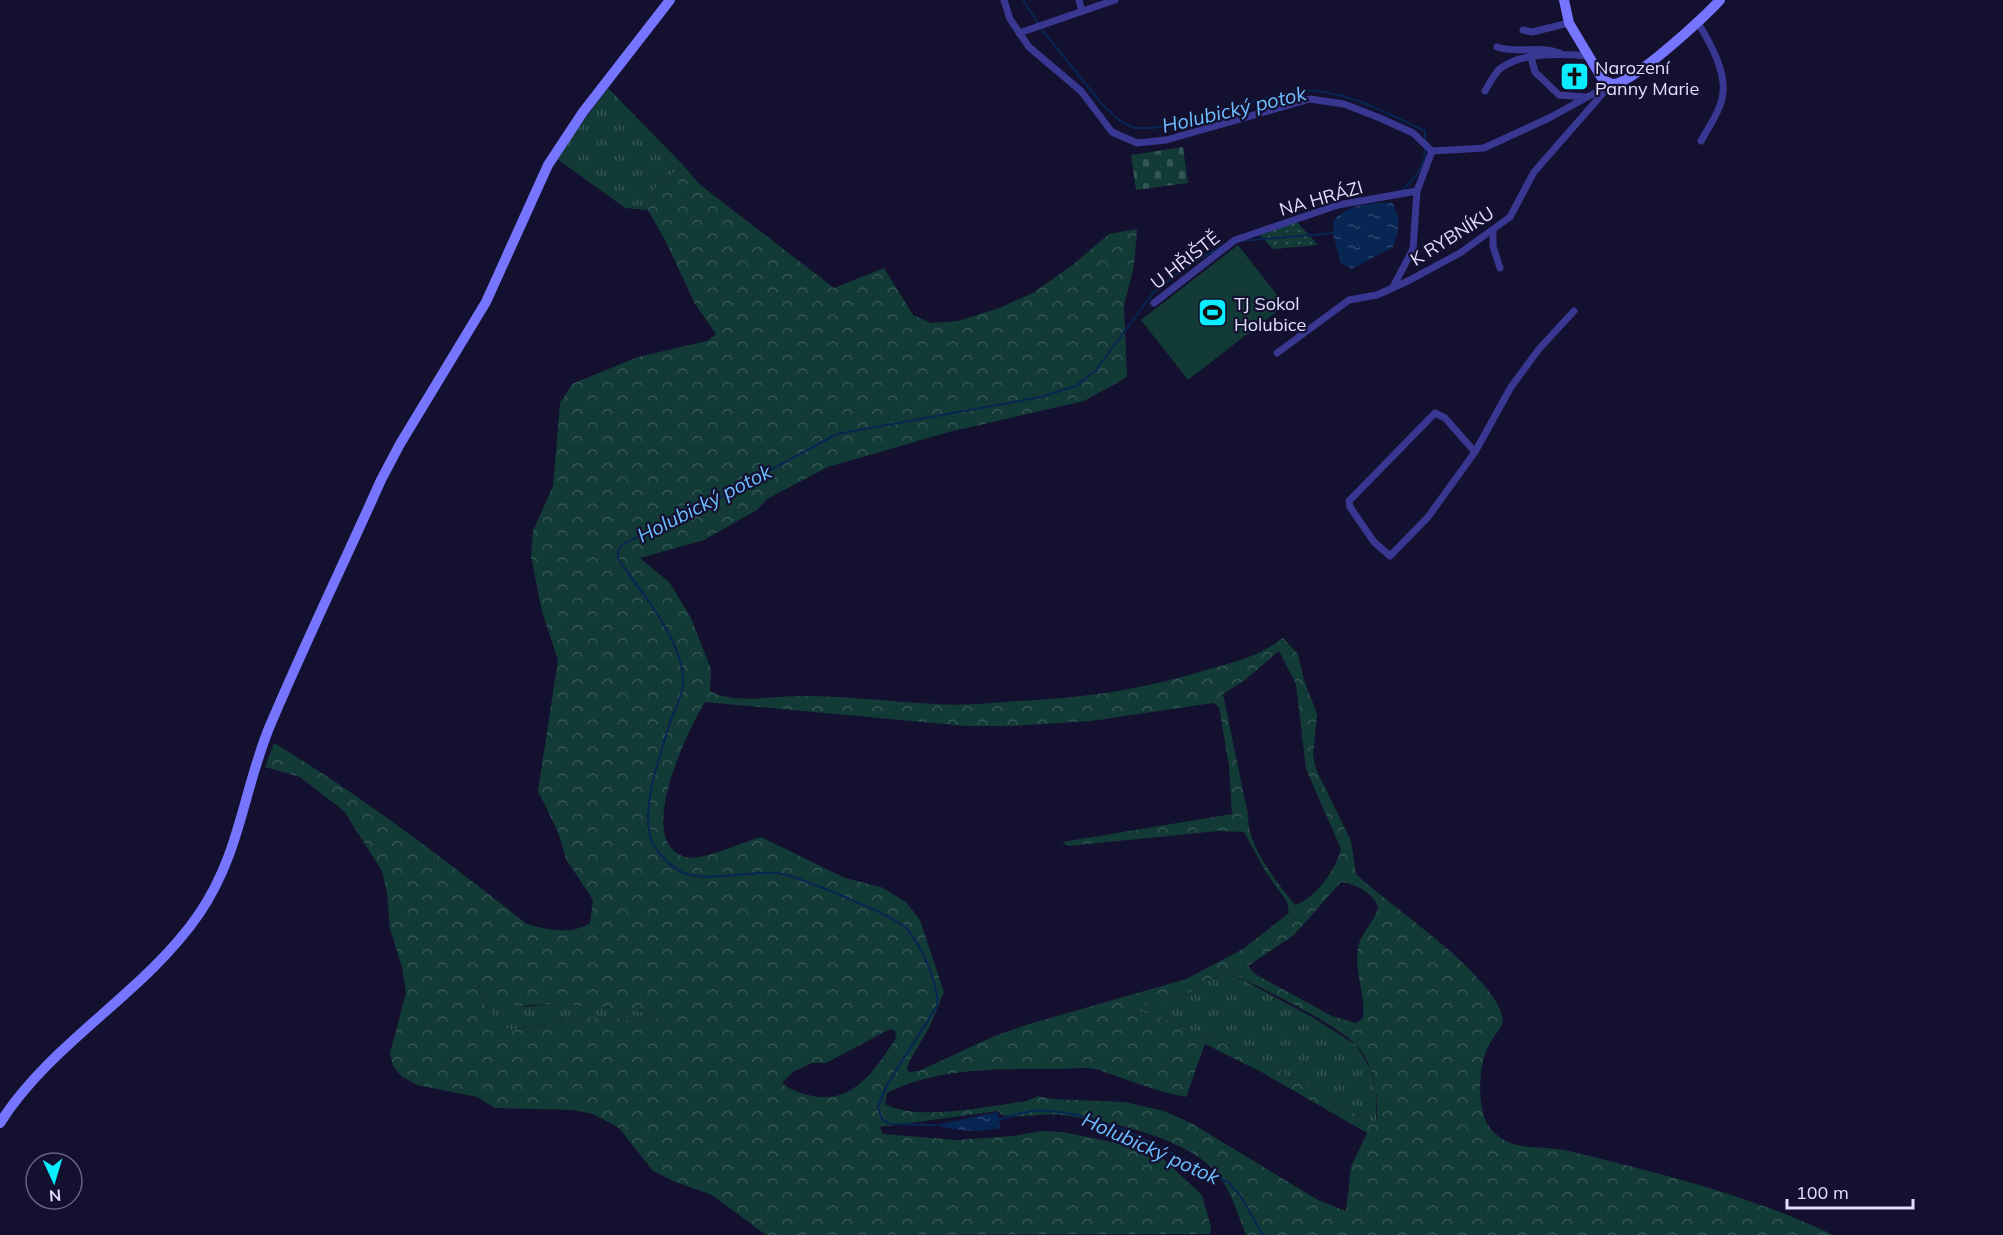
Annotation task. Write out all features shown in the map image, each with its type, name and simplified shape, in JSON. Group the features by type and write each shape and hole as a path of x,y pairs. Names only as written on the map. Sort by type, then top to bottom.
{"street":[{"path":"0,1123 12,1103 38,1075 143,978 180,940 212,895 230,859 269,728 391,462 486,302 548,165 584,112 670,0"},
{"path":"1004,0 1019,33 1044,63 1081,91 1112,132 1137,143 1166,140 1292,102 1318,99 1344,104 1413,132 1432,151 1484,148 1549,118 1630,76 1698,23 1720,0"},
{"path":"1079,0 1083,11"},
{"path":"1019,33 1115,0"},
{"path":"1564,0 1569,23 1603,80 1611,84"},
{"path":"1523,30 1532,32 1569,23"},
{"path":"1698,23 1713,50 1723,85 1720,107 1701,141"},
{"path":"1497,47 1548,49 1562,54"},
{"path":"1485,91 1500,68 1531,57 1562,54 1589,56"},
{"path":"1531,57 1535,72 1559,95 1573,98 1591,96"},
{"name":"K RYBNÍKU","path":"1277,353 1349,300 1377,295 1394,285 1408,281 1460,253 1510,217 1534,171 1611,84"},
{"path":"1394,285 1413,249 1417,191 1432,151"},
{"name":"NA HRÁZI","path":"1235,240 1338,205 1417,191"},
{"path":"1492,230 1493,246 1500,268"},
{"name":"U HŘIŠTĚ","path":"1154,303 1235,240"},
{"path":"1475,452 1444,418 1434,413 1349,501 1350,507 1374,542 1390,556 1428,517 1475,452 1511,387 1539,349 1574,311"}],"green space":[{"path":"608,88 684,166 657,184 648,210 625,208 556,158"},
{"path":"1183,147 1188,183 1136,190 1131,155"},
{"path":"684,166 699,184 834,288 884,268 913,315 931,323 958,321 999,308 1033,293 1070,267 1109,234 1137,229 1134,266 1124,305 1127,377 1084,401 949,432 828,467 767,499 757,510 704,540 640,558 670,583 691,618 711,669 710,691 731,698 820,696 946,705 1063,698 1129,689 1219,667 1263,651 1283,638 1298,654 1304,680 1317,714 1313,755 1316,769 1351,841 1356,874 1464,964 1484,985 1498,1005 1503,1022 1485,1053 1480,1087 1482,1110 1490,1128 1507,1142 1517,1145 1569,1151 1704,1186 1769,1208 1833,1235 1246,1235 1220,1177 1207,1163 1190,1152 1147,1133 1101,1121 1061,1115 1009,1116 1002,1115 998,1111 880,1127 883,1134 957,1140 1013,1136 1042,1131 1063,1132 1136,1147 1162,1158 1202,1195 1211,1227 1210,1234 766,1235 712,1195 653,1171 619,1128 593,1114 573,1110 495,1108 477,1097 417,1085 401,1076 393,1066 390,1053 406,993 402,967 390,929 387,893 382,871 344,811 300,777 265,767 274,743 372,807 527,924 567,930 590,923 593,900 566,859 558,832 538,791 558,660 542,612 531,556 533,531 553,486 560,403 572,384 638,357 707,341 716,334 695,304 648,210 657,184","holes":["1279,651 1296,684 1306,769 1341,849 1335,865 1324,882 1303,902 1295,905 1264,863 1257,851 1249,827 1223,694 1245,680","705,702 966,726 1012,726 1091,721 1213,703 1219,707 1229,766 1232,814 1062,842 1068,846 1218,831 1244,832 1266,872 1287,902 1289,913 1243,949 1186,979 1029,1024 992,1037 919,1071 909,1072 907,1068 909,1062 930,1026 944,992 920,920 906,902 881,887 845,878 761,837 692,858 685,857 670,847 664,830 664,808 678,758","1341,882 1363,890 1376,902 1378,907 1374,918 1359,943 1358,949 1363,1018 1356,1023 1332,1016 1255,974 1248,966 1294,935","1228,972 1331,1026 1356,1045 1368,1062 1376,1092 1376,1123 1349,1111 1252,1055 1158,1016 1127,1009 1192,992 1193,986","479,984 516,1006 550,1004 611,1008 652,1013 659,1019 648,1021 586,1017 511,1030 493,1017","890,1029 895,1031 896,1038 880,1062 861,1083 850,1091 837,1096 824,1097 808,1095 782,1083 793,1072 812,1063 826,1063","1205,1044 1265,1074 1367,1133 1351,1167 1346,1211 1318,1200 1191,1123 1164,1111 1125,1102 1052,1099 1038,1096 1027,1101 935,1112 916,1112 885,1104 887,1093 927,1078 993,1070 1094,1069 1186,1097"]},
{"path":"1296,221 1318,245 1273,249 1260,235"},
{"name":"TJ Sokol Holubice","path":"1238,245 1285,305 1188,380 1141,320"},
{"path":"1228,972 1312,1017 1356,1045 1370,1068 1376,1091 1376,1123 1349,1111 1252,1055 1158,1016 1126,1009 1192,992 1193,986"},
{"path":"479,983 526,1007 550,1004 611,1008 652,1013 659,1019 648,1021 586,1017 511,1030 498,1022 489,1011 482,998"}],"water":[{"path":"1392,202 1398,224 1393,247 1352,269 1341,263 1333,234 1334,220 1354,207"},
{"path":"998,1112 1000,1128 967,1131 935,1125"}],"waterway":[{"name":"Holubický potok","path":"1023,0 1043,31 1101,103 1120,121 1134,128 1154,128 1298,90 1331,93 1395,116 1425,131 1425,142"},
{"name":"Holubický potok","path":"1402,191 1421,167 1425,148"},
{"name":"Holubický potok","path":"1241,241 1334,233"},
{"name":"Holubický potok","path":"935,1125 889,1124 882,1119 878,1107 887,1085 937,1006 935,987 928,965 906,928 864,905 787,875 766,873 712,877 688,874 669,864 654,846 648,823 650,793 662,747 679,701 683,677 678,655 665,626 618,559 618,551 623,544 706,505 837,434 1041,397 1076,386 1096,370 1153,293 1184,268 1229,242"},
{"name":"Holubický potok","path":"997,1120 1033,1111 1059,1112 1109,1124 1134,1134 1228,1182 1240,1195 1263,1235"}],"place":[{"name":"Narození Panny Marie","path":"1574,77"},
{"name":"TJ Sokol Holubice","path":"1213,313"}]}
